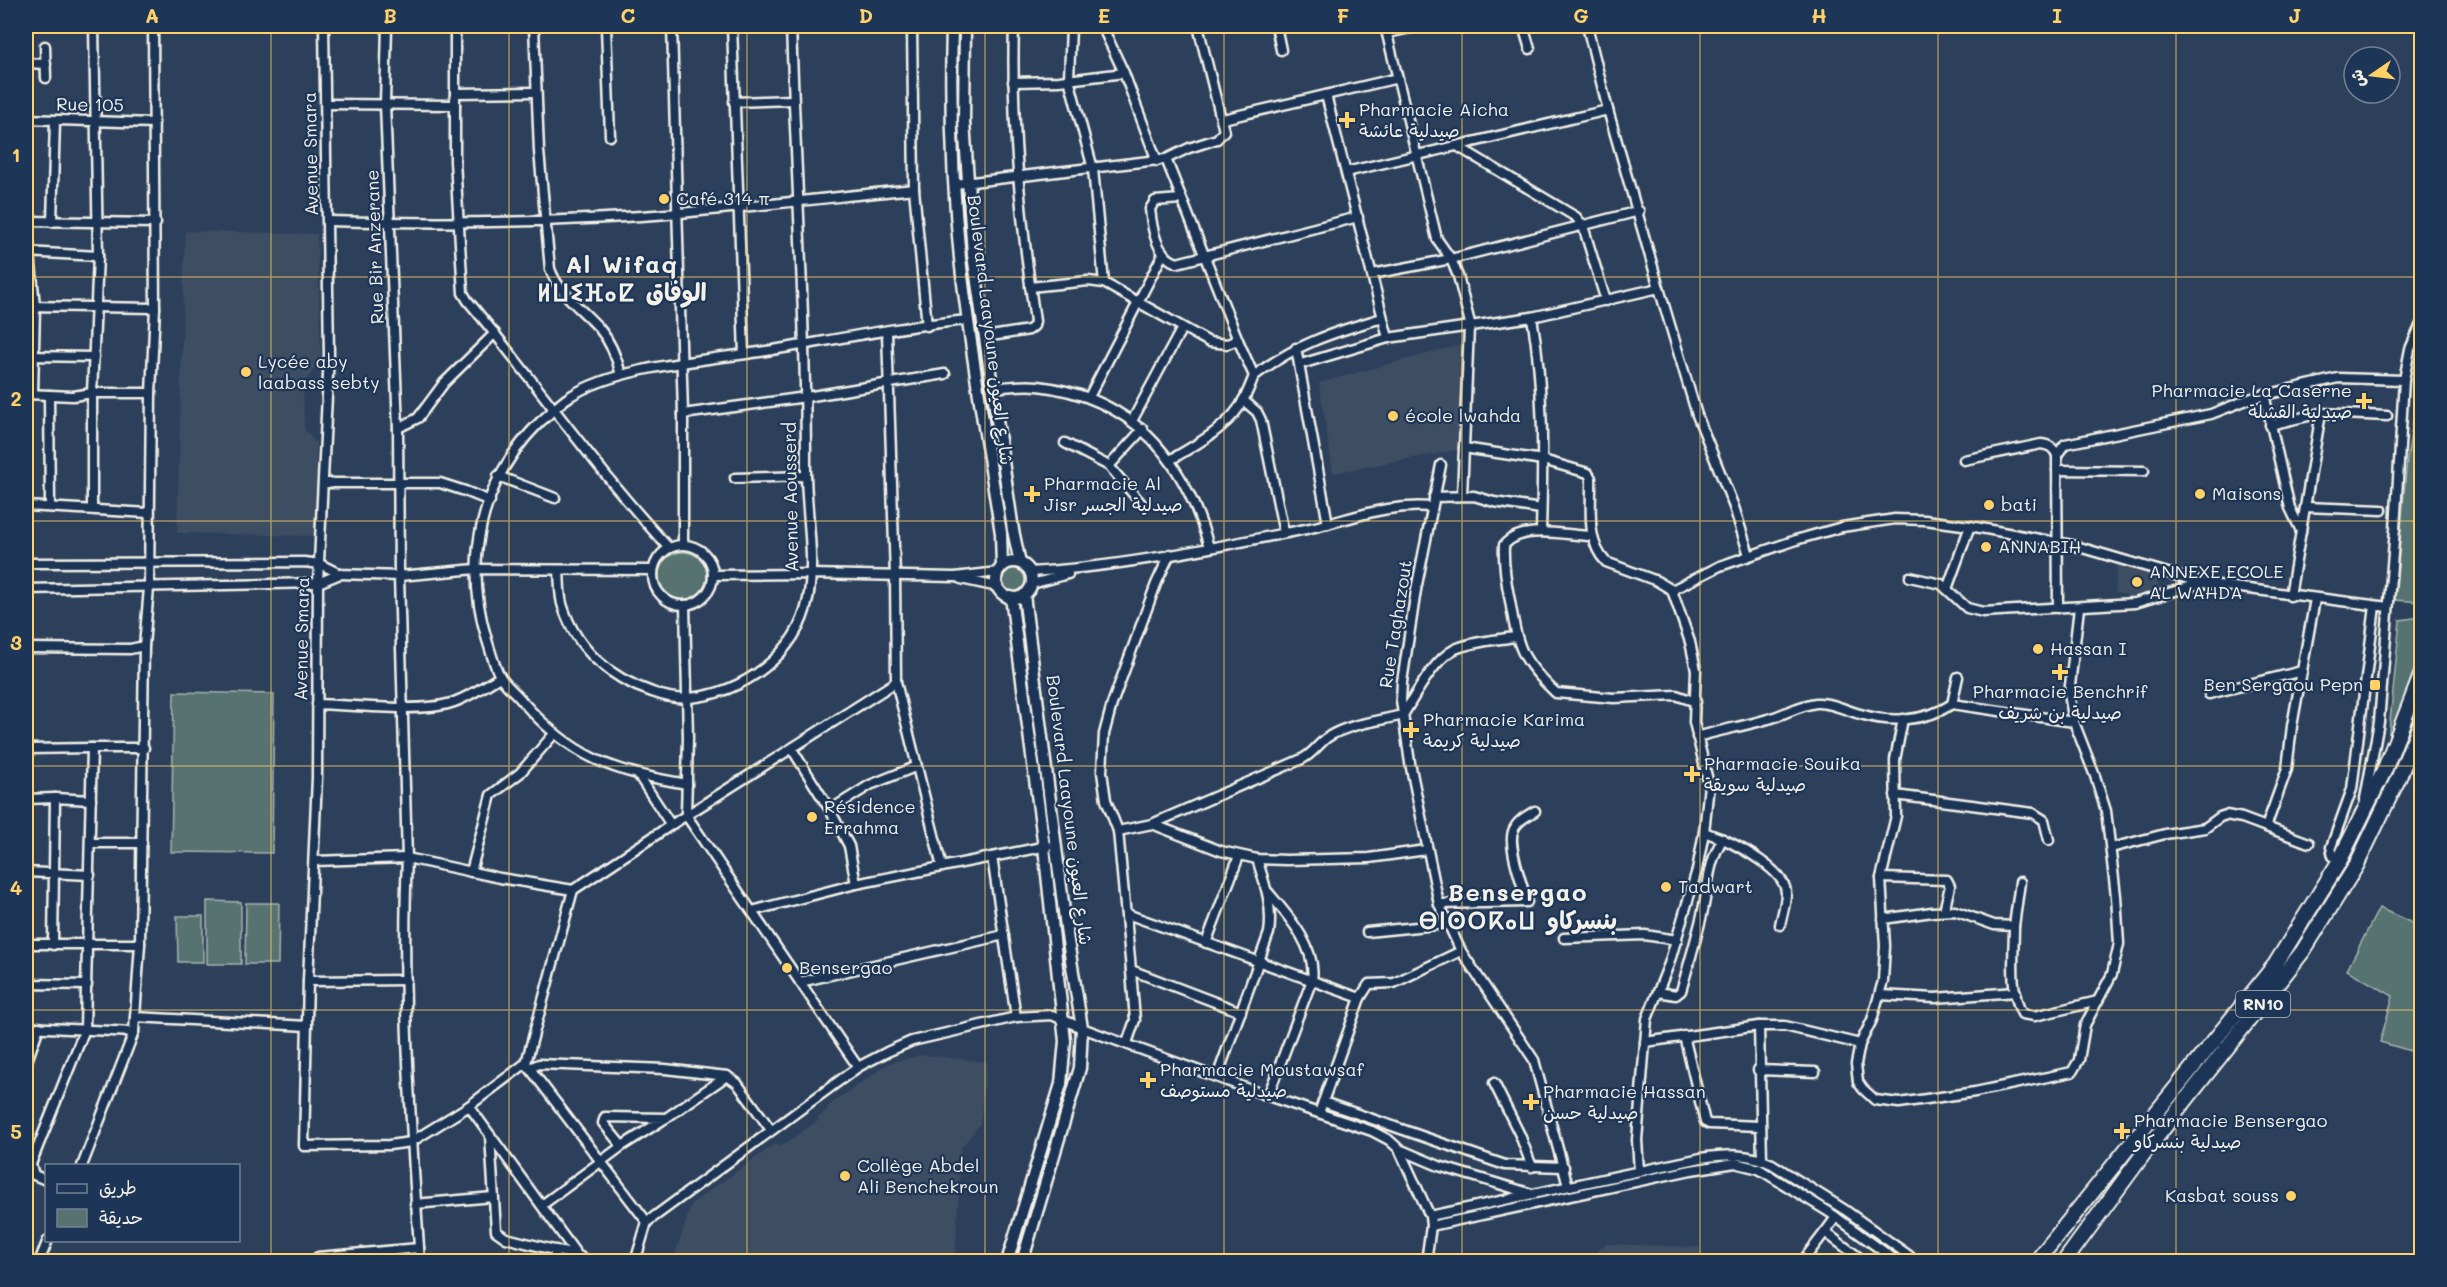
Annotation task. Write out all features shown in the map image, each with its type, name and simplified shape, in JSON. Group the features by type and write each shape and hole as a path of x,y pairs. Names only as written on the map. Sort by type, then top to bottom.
{"main road":[{"name":"RN10","path":"2036,1262 2275,965 2339,862 2384,771 2421,673"},
{"name":"RN10","path":"2064,1262 2144,1153 2289,972 2314,935 2356,866 2399,777 2421,720"}],"street":[{"path":"92,509 92,393 98,256 94,26"},
{"path":"83,1164 134,1032 140,944 144,646 149,588 151,393 155,308 153,26"},
{"name":"Avenue Smara","path":"324,26 329,221 329,354 325,483 318,583 317,778 308,981 304,1146 411,1142"},
{"name":"Rue Bir Anzerane","path":"387,26 385,104 398,428 399,576 407,858 406,980 411,1142 420,1262"},
{"path":"455,26 458,221 463,292 639,516 669,548"},
{"path":"534,26 535,92 544,220 550,269 554,280 601,330 617,359 621,375"},
{"path":"606,26 610,136"},
{"path":"672,26 678,213 683,544"},
{"path":"732,26 744,354"},
{"name":"Avenue Aousserd","path":"559,570 562,605 570,625 585,648 599,664 619,679 665,697 688,699 742,683 764,669 785,647 799,624 808,599 810,574 806,397 791,26"},
{"path":"912,26 914,189 927,326"},
{"name":"Boulevard Laayoune شارع العيون","path":"952,26 951,98 955,184 968,320 1001,533 1000,569"},
{"name":"Boulevard Laayoune شارع العيون","path":"965,26 964,121 975,277 1020,563"},
{"path":"985,337 1029,330 1035,326 1017,178 1013,82 1014,26"},
{"path":"1071,26 1069,79 1093,169 1104,283"},
{"path":"1102,26 1124,73 1157,161"},
{"path":"955,184 1157,161 1217,139 1224,131 1223,119 1198,26"},
{"path":"1276,26 1281,50"},
{"path":"1420,26 1386,29 1437,239 1451,259 1458,276 1470,327 1462,495"},
{"path":"1523,26 1530,49"},
{"path":"1587,26 1608,110 1697,415 1734,507 1749,555"},
{"path":"45,46 46,78"},
{"path":"26,63 46,64"},
{"path":"1013,82 1124,73"},
{"path":"1223,119 1398,78"},
{"path":"455,93 535,92"},
{"path":"1326,95 1388,338"},
{"path":"735,102 794,100"},
{"path":"327,104 455,105"},
{"path":"1346,172 1608,110"},
{"name":"Rue 105","path":"26,119 154,123"},
{"path":"52,222 55,121"},
{"path":"1457,146 1563,209 1583,226 1606,301"},
{"path":"1166,159 1254,376"},
{"path":"329,221 544,220 678,213 914,189"},
{"path":"1181,198 1155,201 1150,209 1158,245 1163,254 1177,263 1358,217"},
{"path":"1372,274 1451,259 1638,211"},
{"path":"151,393 92,393 73,396 29,394 30,306 26,221 98,224 156,223"},
{"path":"27,252 98,256"},
{"path":"1089,397 1163,254"},
{"path":"1030,287 1088,281 1104,283 1209,342 1227,344 1238,340"},
{"path":"1301,364 1388,338 1532,317 1659,288"},
{"path":"30,306 155,308"},
{"path":"1532,317 1539,363 1543,460 1541,531"},
{"path":"1170,460 1197,444 1227,420 1243,400 1254,376 1296,348 1335,332 1382,318"},
{"path":"687,784 639,776 618,770 585,755 554,734 500,677 483,626 476,569 484,516 498,476 529,433 555,408 581,390 621,375 968,320"},
{"path":"2362,814 2379,722 2404,380 2410,349 2421,322"},
{"path":"1132,421 1182,328"},
{"path":"887,332 896,682 915,767 942,867"},
{"path":"398,428 418,418 444,383 495,333"},
{"path":"1296,348 1301,364 1328,524"},
{"path":"29,357 94,357"},
{"path":"682,414 806,397 945,374"},
{"path":"2058,608 2056,470 2057,454 2060,448 2073,442 2211,414 2264,394 2338,378 2404,380"},
{"path":"992,388 1035,386 1089,397 1143,429 1170,460 1189,490 1201,517 1209,547"},
{"path":"2264,394 2290,508 2301,531"},
{"path":"49,395 50,506"},
{"path":"1243,400 1257,412 1261,420 1284,533"},
{"path":"2270,424 2321,413 2387,416"},
{"path":"2290,596 2321,413"},
{"path":"1109,466 1143,429"},
{"path":"1065,443 1109,466 1141,503"},
{"path":"1964,460 2041,444 2048,444 2057,454"},
{"path":"1464,448 1543,460 1590,475 1592,536 1601,556 1606,562 1657,581 1672,590 1693,654 1696,670 1694,722 1709,785 1704,832 1696,870 1677,940 1647,1019 1636,1140 1639,1172"},
{"name":"Rue Taghazout","path":"1441,465 1405,656 1402,716 1426,850 1439,904 1461,951 1534,1060 1568,1186"},
{"path":"2056,470 2144,471"},
{"path":"498,476 555,498"},
{"path":"735,478 806,476"},
{"path":"325,483 440,483 490,501"},
{"path":"1434,497 1462,495 1542,509"},
{"path":"1031,578 1284,533 1328,524 1371,510 1413,505 1432,507"},
{"path":"26,506 149,513"},
{"path":"2305,507 2382,510"},
{"path":"1672,590 1720,566 1799,539 1867,522 1895,519 1970,526 2057,542 2202,583 2388,607"},
{"path":"1947,589 1970,526"},
{"path":"1592,536 1541,531 1511,539 1504,545 1504,566 1515,637 1533,670 1556,693 1614,698 1677,695 1696,702"},
{"path":"683,544 701,550 712,566 713,575 708,592 694,603 685,605 674,604 665,599 657,591 653,580 653,570 659,557 669,548 683,544"},
{"path":"1127,1043 1134,1020 1127,914 1118,831 1106,800 1102,772 1104,734 1112,704 1156,584 1170,554"},
{"path":"26,563 149,561 320,564 340,574"},
{"path":"955,578 1000,569 1011,562 1020,563 1031,578"},
{"path":"26,590 318,583 340,574 399,576 476,569 653,570"},
{"path":"1000,569 998,587 1002,593 1011,597 1024,595 1031,578"},
{"path":"713,575 810,574 955,578 998,587"},
{"path":"1910,577 1924,579 1947,589 1966,608 1983,612 2135,603 2202,583"},
{"name":"Boulevard Laayoune شارع العيون","path":"1022,1262 1080,1068 1082,1028 1024,595"},
{"name":"Boulevard Laayoune شارع العيون","path":"1007,1262 1061,1084 1065,1041 1044,847 1011,597"},
{"path":"2266,827 2287,769 2315,599"},
{"path":"685,605 688,699 686,815 858,1067"},
{"path":"2339,862 2333,856 2331,847 2352,789 2375,606"},
{"path":"1903,719 1895,760 1896,816 1881,878 1884,965 1880,995 1860,1044 1856,1064 1858,1082 1875,1100 1899,1103 1985,1091 2061,1076 2076,1070 2085,1025 2112,974 2119,944 2106,811 2074,722 2069,694 2079,608"},
{"path":"1118,831 1152,824 1302,759 1310,755 1329,736 1372,722 1402,716 1430,674 1453,650 1473,643 1515,637"},
{"path":"26,648 130,649 144,646"},
{"path":"2209,694 2302,671"},
{"path":"317,704 404,707 448,704 500,677"},
{"path":"1952,704 1958,677"},
{"path":"528,1066 573,890 686,815 896,682"},
{"path":"1697,737 1768,720 1817,703 1828,703 1878,718 1926,717 1952,704 2074,722"},
{"path":"471,872 490,795 520,773 554,734"},
{"path":"45,1180 34,1176 31,1164 85,1029 92,748"},
{"path":"26,749 144,748"},
{"path":"792,749 830,810 849,846 856,884"},
{"path":"830,810 870,784 915,767"},
{"path":"639,776 671,825"},
{"path":"1895,795 2033,813 2044,820 2049,840"},
{"path":"53,945 55,798"},
{"path":"26,799 91,800"},
{"path":"1439,904 1527,902 1512,847 1512,832 1518,823 1535,811"},
{"path":"2111,848 2165,834 2205,828 2220,817 2226,816 2242,818 2309,843"},
{"path":"1152,824 1239,856 1257,859 1369,858 1426,850"},
{"path":"1704,832 1723,839 1754,857 1781,879 1786,893 1780,925"},
{"path":"1658,992 1676,995 1681,991 1702,917 1715,854 1723,839"},
{"path":"91,843 142,843"},
{"path":"752,911 856,884 1056,845"},
{"path":"1206,943 1239,856"},
{"path":"314,861 407,858 573,890"},
{"path":"992,858 1016,1017"},
{"path":"1217,1077 1260,961 1271,920 1268,892 1257,859"},
{"path":"26,872 90,875"},
{"path":"1881,878 1947,880 1950,886 1944,911"},
{"path":"2020,882 2014,926 2013,967 2022,1014 2028,1016 2098,1001"},
{"path":"1268,892 1285,912 1312,958 1311,980 1268,1096"},
{"path":"1883,919 1944,911 1966,914 1994,925 2014,926"},
{"path":"1127,914 1360,998"},
{"path":"1367,932 1447,924"},
{"path":"800,982 1004,935"},
{"path":"1564,938 1645,935 1677,940"},
{"path":"26,944 53,945 88,942 140,944"},
{"path":"1319,1113 1360,998 1369,984 1394,983 1461,951"},
{"path":"1131,970 1241,1012"},
{"path":"308,981 406,980"},
{"path":"26,984 87,985"},
{"path":"1880,995 1935,998 2016,992"},
{"path":"635,1262 646,1222 858,1067 912,1041 1016,1017 1052,1016 1268,1096 1372,1131 1389,1140 1399,1149 1439,1167 1532,1194"},
{"path":"135,1017 307,1026"},
{"path":"1645,1042 1759,1026 1785,1026 1860,1044"},
{"path":"1759,1026 1758,1070 1762,1160"},
{"path":"26,1027 134,1032"},
{"path":"26,1064 39,1028"},
{"path":"1684,1036 1704,1122 1760,1126"},
{"path":"411,1142 528,1066 539,1064 665,1069 727,1076 736,1083 771,1130"},
{"path":"528,1066 646,1222"},
{"path":"1758,1070 1815,1072"},
{"path":"542,1205 622,1146 727,1076"},
{"path":"1494,1083 1520,1135 1532,1167"},
{"path":"1323,1102 1505,1165 1564,1167"},
{"path":"469,1106 578,1256"},
{"path":"622,1146 603,1123 605,1117 666,1118"},
{"path":"490,1136 495,1231 500,1236 578,1256 591,1262"},
{"path":"1399,1149 1430,1216 1431,1226 1426,1262"},
{"path":"1430,1216 1568,1186 1736,1154 1762,1160 1845,1210 1918,1262"},
{"path":"1431,1226 1691,1170 1735,1163 1759,1169 1836,1217 1898,1262"},
{"path":"415,1204 493,1197"},
{"path":"1802,1262 1836,1217"},
{"path":"1825,1232 1865,1262"},
{"path":"39,1262 47,1242"},
{"path":"318,1257 419,1248"},
{"path":"553,1262 556,1250"},
{"path":"2417,1262 2421,1258"}],"shaded area":[{"name":"Lycée aby laabass sebty","path":"185,231 317,234 321,358 303,386 304,428 316,443 316,536 177,533"},
{"name":"école lwahda","path":"1463,344 1462,449 1333,473 1319,383"},
{"name":"ANNEXE ECOLE AL WAHDA","path":"2117,565 2155,574 2160,590 2137,599 2115,592"},
{"name":"Collège Abdel Ali Benchekroun","path":"923,1055 987,1062 980,1124 961,1148 955,1261 673,1261 692,1203 777,1143 780,1147 819,1120 817,1118 828,1110 827,1107 889,1063"},
{"path":"1606,1244 1699,1247 1704,1261 1595,1261 1598,1251"}],"green space":[{"path":"2421,371 2421,602 2395,600 2407,459"},
{"path":"678,552 688,552 700,559 707,571 707,581 700,593 688,600 678,600 663,589 659,581 659,571 670,556"},
{"path":"1014,566 1025,570 1029,581 1025,592 1014,596 1003,592 999,581 1003,570"},
{"path":"2421,617 2421,657 2388,742 2400,620"},
{"path":"174,692 274,694 272,853 171,852"},
{"path":"207,901 241,902 241,964 207,964"},
{"path":"246,903 279,903 278,964 245,964"},
{"path":"2379,908 2421,927 2417,943 2422,945 2421,1054 2380,1042 2393,996 2347,970"},
{"path":"177,916 203,916 203,962 178,962"}],"place":[{"name":"Pharmacie Aicha صيدلية عائشة","path":"1347,120"},
{"name":"Café 314 π","path":"664,199"},
{"name":"Lycée aby laabass sebty","path":"246,372"},
{"name":"Pharmacie La Caserne صيدلية القشلة","path":"2364,401"},
{"name":"école lwahda","path":"1393,416"},
{"name":"Pharmacie Al Jisr صيدلية الجسر","path":"1032,494"},
{"name":"Maisons","path":"2200,494"},
{"name":"bati","path":"1989,505"},
{"name":"ANNABIH","path":"1986,547"},
{"name":"ANNEXE ECOLE AL WAHDA","path":"2137,582"},
{"name":"Hassan I","path":"2038,649"},
{"name":"Pharmacie Benchrif صيدلية بن شريف","path":"2060,672"},
{"name":"Ben Sergaou Pepn","path":"2375,685"},
{"name":"Pharmacie Karima صيدلية كريمة","path":"1411,730"},
{"name":"Pharmacie Souika صيدلية سويقة","path":"1692,774"},
{"name":"Résidence Errahma","path":"812,817"},
{"name":"Tadwart","path":"1666,887"},
{"name":"Bensergao","path":"787,968"},
{"name":"Pharmacie Moustawsaf صيدلية مستوصف","path":"1148,1080"},
{"name":"Pharmacie Hassan صيدلية حسن","path":"1531,1102"},
{"name":"Pharmacie Bensergao صيدلية بنسركاو","path":"2122,1131"},
{"name":"Collège Abdel Ali Benchekroun","path":"845,1176"},
{"name":"Kasbat souss","path":"2291,1196"}],"district":[{"name":"Al Wifaq ⵍⵡⵉⴼⴰⵇ الوفاق","path":"622,279"},
{"name":"Bensergao ⴱⵏⵙⵔⴽⴰⵡ بنسركاو","path":"1518,907"}]}
